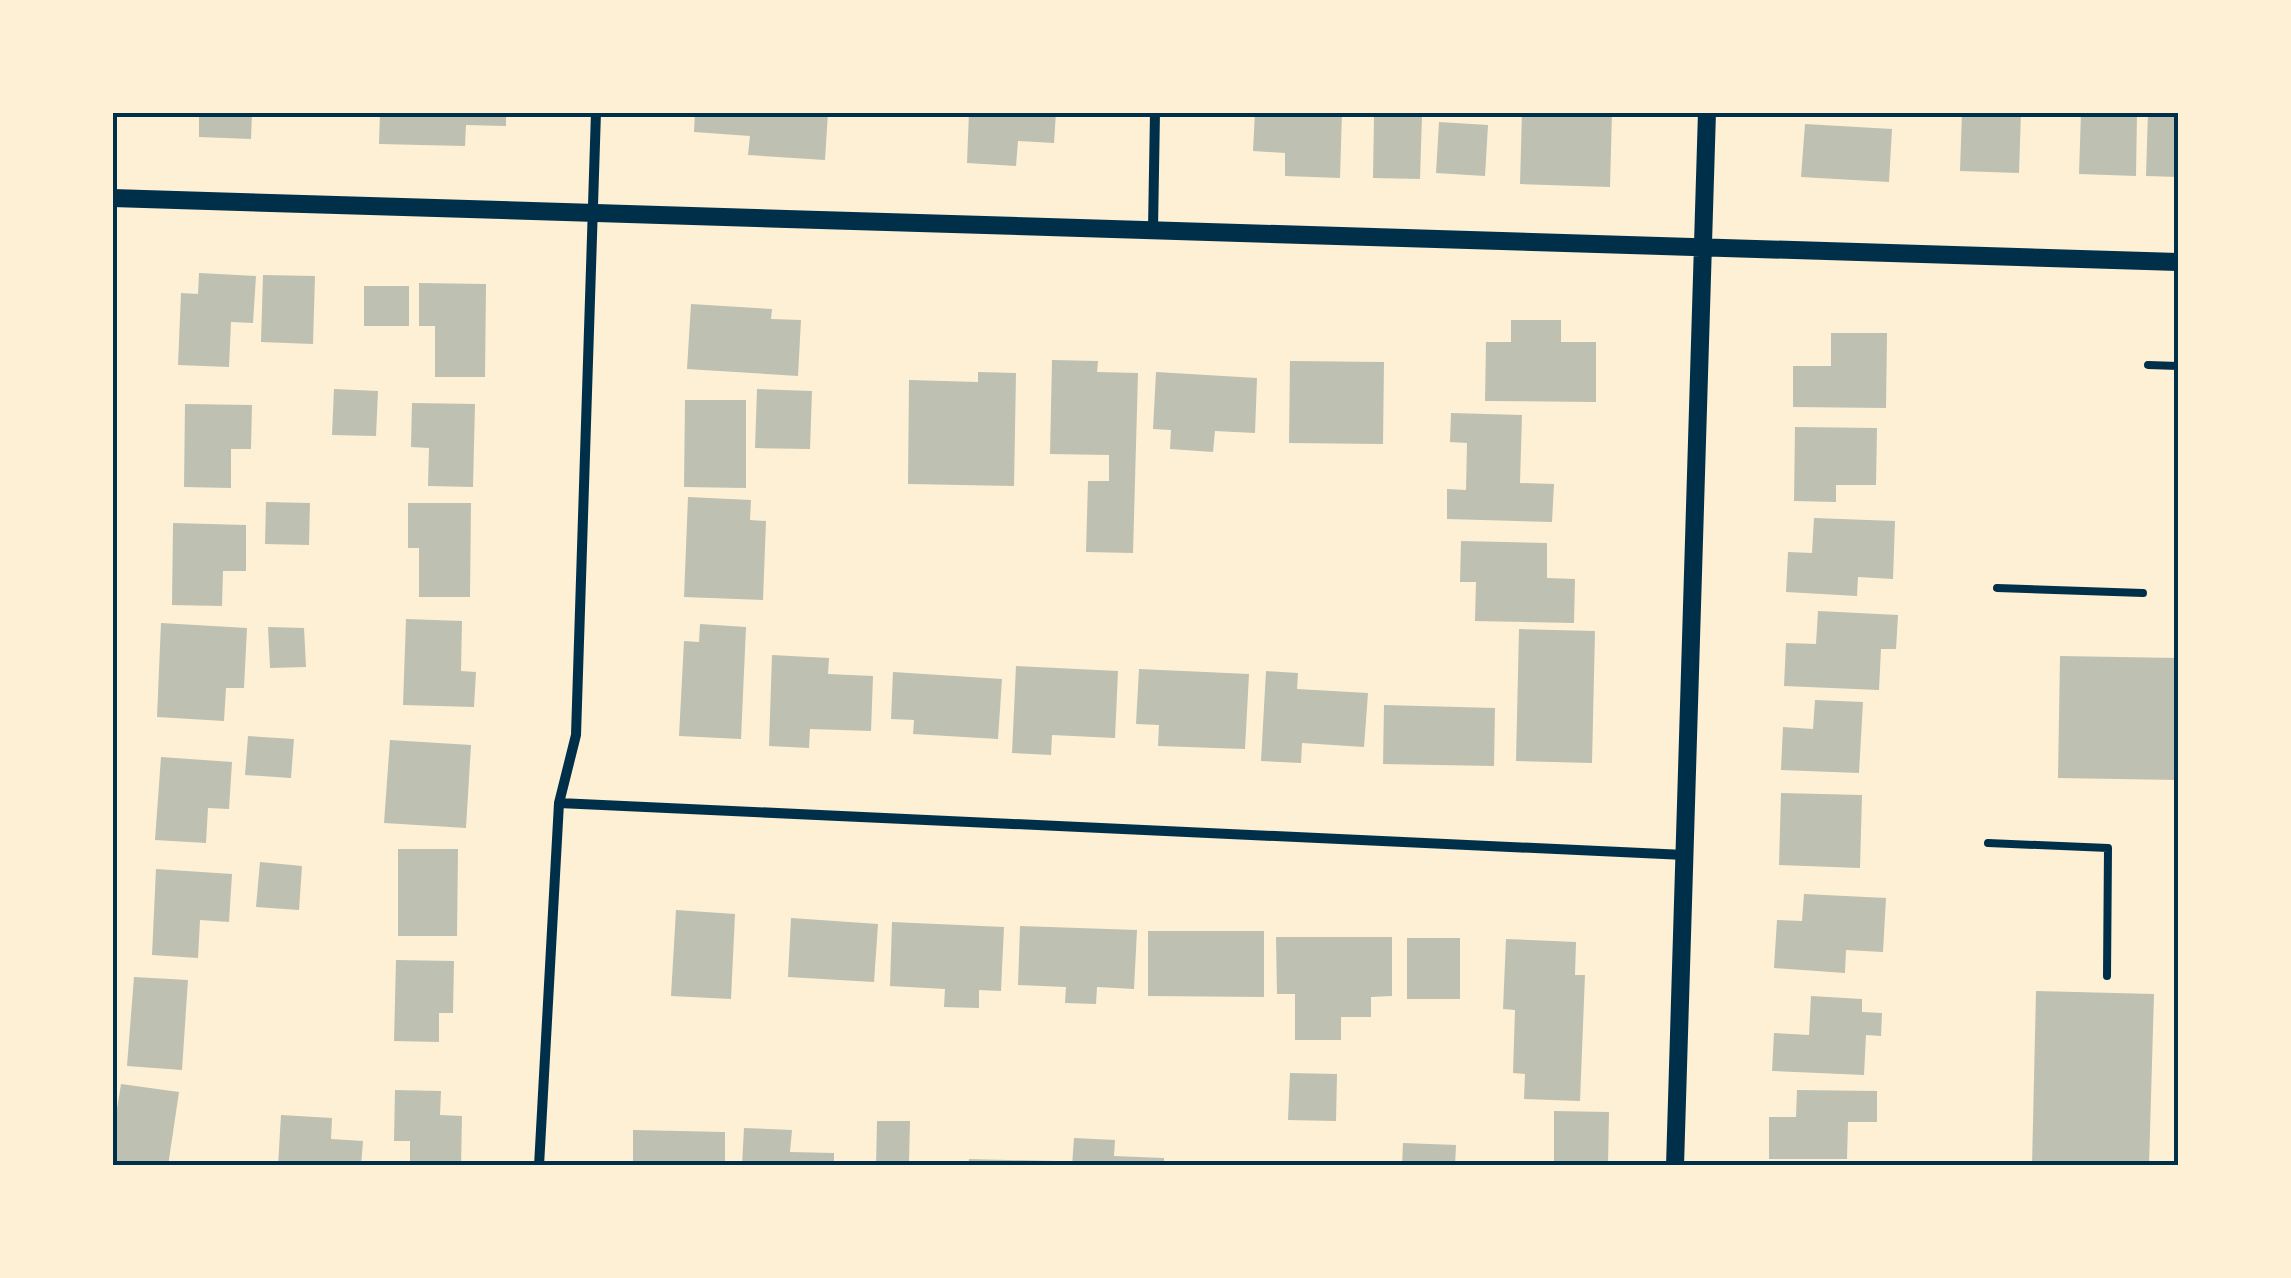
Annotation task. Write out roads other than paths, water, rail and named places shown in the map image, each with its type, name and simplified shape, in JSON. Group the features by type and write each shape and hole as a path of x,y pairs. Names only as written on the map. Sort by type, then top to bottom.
{"street":[{"path":"538,1166 559,803 576,736 596,112"},
{"path":"1152,229 1155,112"},
{"path":"1675,1166 1707,112"},
{"path":"112,198 2178,262"},
{"path":"559,803 1685,856"}],"lane":[{"path":"2148,365 2178,366"},
{"path":"1997,588 2143,594"},
{"path":"1988,843 2108,848 2107,976"}]}
